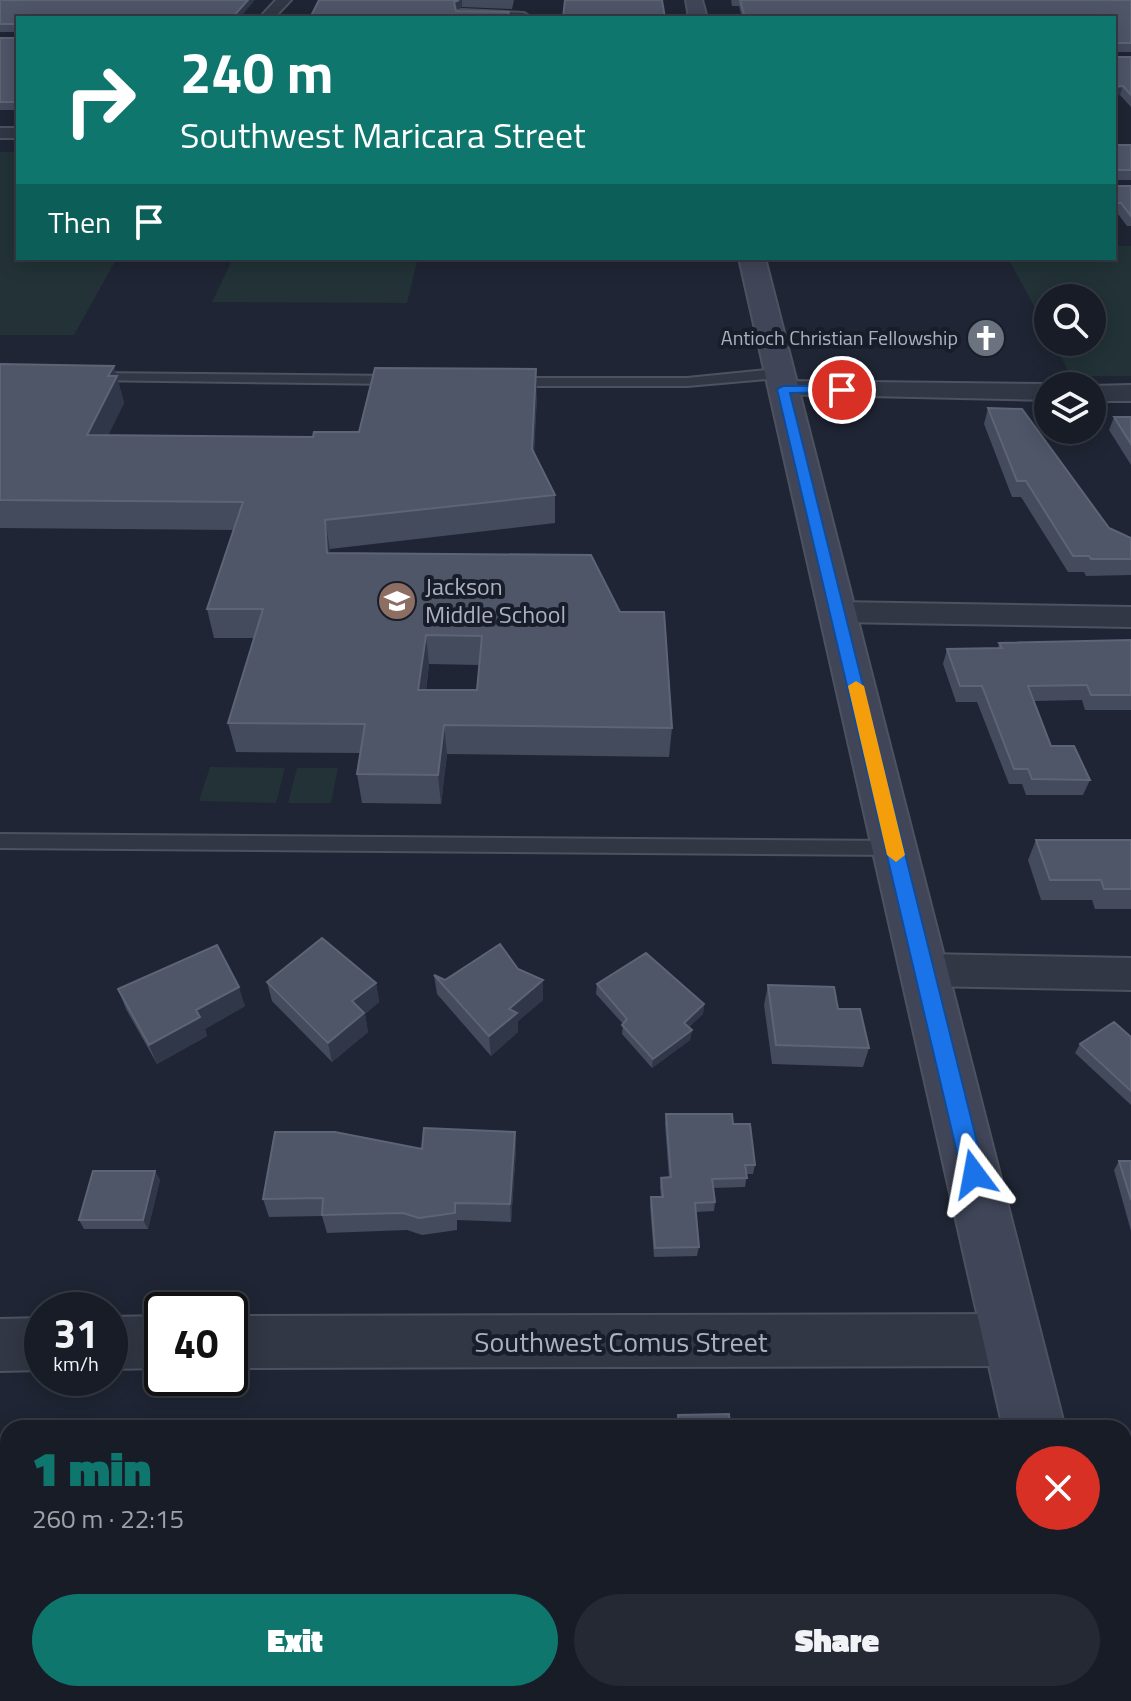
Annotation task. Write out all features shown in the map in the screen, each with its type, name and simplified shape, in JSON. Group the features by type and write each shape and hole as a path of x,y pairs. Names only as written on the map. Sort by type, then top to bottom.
{"street":[{"path":"270,14 284,0"},
{"path":"462,14 493,16"},
{"path":"752,260 1032,1420"},
{"path":"781,382 1034,391"},
{"path":"1106,393 1131,393"},
{"path":"838,612 1131,617"},
{"path":"925,970 1131,974"},
{"name":"Southwest Comus Street","path":"248,1342 1013,1340"},
{"path":"0,1345 24,1344"}],"lane":[{"path":"497,381 711,382 748,374 781,382"},
{"path":"79,377 404,380"},
{"path":"0,841 894,848"}],"shaded area":[{"path":"0,152 16,152 16,260 116,260 74,335 0,335"},
{"path":"1116,246 1131,246 1131,376 1069,372 1060,356 1106,356 1106,284 1034,284 1034,306 1009,260 1116,260"},
{"path":"232,260 418,260 407,303 212,302"},
{"path":"210,767 285,768 276,803 199,801"},
{"path":"297,768 338,768 331,803 288,803"}],"building":[{"path":"0,0 248,0 234,16 16,16 16,24 0,24"},
{"path":"319,0 459,0 454,2 456,11 509,12 508,16 311,16"},
{"path":"565,0 662,0 665,16 563,16"},
{"path":"740,0 1131,0 1131,43 1116,43 1116,16 744,16"},
{"path":"0,38 16,38 16,102 0,102"},
{"path":"1116,57 1131,57 1131,95 1123,86 1116,87"},
{"path":"1116,145 1131,145 1131,170 1116,170"},
{"path":"1116,186 1131,186 1131,216 1121,203 1116,203"},
{"path":"0,364 114,366 108,376 117,376 87,435 313,437 314,432 359,432 375,368 536,369 532,449 555,495 325,520 327,553 591,555 620,612 664,612 672,728 444,725 438,775 357,774 365,724 228,723 263,609 207,609 243,502 0,500","holes":["426,635 482,636 477,690 418,690"]},
{"path":"988,408 1022,409 1034,425 1034,444 1048,444 1109,528 1131,538 1131,559 1073,556 1026,481 1017,481"},
{"path":"1114,417 1131,417 1131,444"},
{"path":"1131,640 1131,695 1091,695 1087,685 1028,686 1051,746 1074,746 1090,780 1032,779 1028,769 1014,769 982,686 960,686 947,649 1002,648 999,643"},
{"path":"1036,840 1131,840 1131,889 1104,889 1101,880 1050,880"},
{"path":"322,938 376,983 352,1001 364,1013 328,1043 267,982"},
{"path":"500,944 518,969 543,980 509,1009 517,1013 489,1036 434,975 445,980"},
{"path":"217,945 239,987 196,1010 200,1017 149,1045 118,989"},
{"path":"646,953 704,1004 684,1023 692,1030 653,1059 622,1025 627,1019 597,984"},
{"path":"768,985 834,987 838,1009 860,1009 869,1048 776,1045"},
{"path":"1114,1022 1131,1037 1131,1091 1080,1044"},
{"path":"666,1114 732,1114 733,1124 750,1124 755,1165 745,1165 747,1178 712,1179 715,1202 695,1203 699,1247 655,1248 651,1197 663,1197 661,1178 671,1177"},
{"path":"424,1128 515,1132 510,1204 455,1203 455,1213 419,1218 403,1213 322,1215 323,1198 263,1199 275,1132 335,1132 422,1149"},
{"path":"1119,1161 1131,1161 1131,1200"},
{"path":"93,1171 155,1171 143,1220 79,1220"},
{"path":"729,1414 729,1420 678,1420 678,1415"}],"slow traffic":[{"path":"856,686 896,855"}],"place":[{"name":"Antioch Christian Fellowship","path":"986,338"},
{"name":"Jackson Middle School","path":"397,601"}],"route":[{"path":"842,390 783,389 974,1174"}]}
